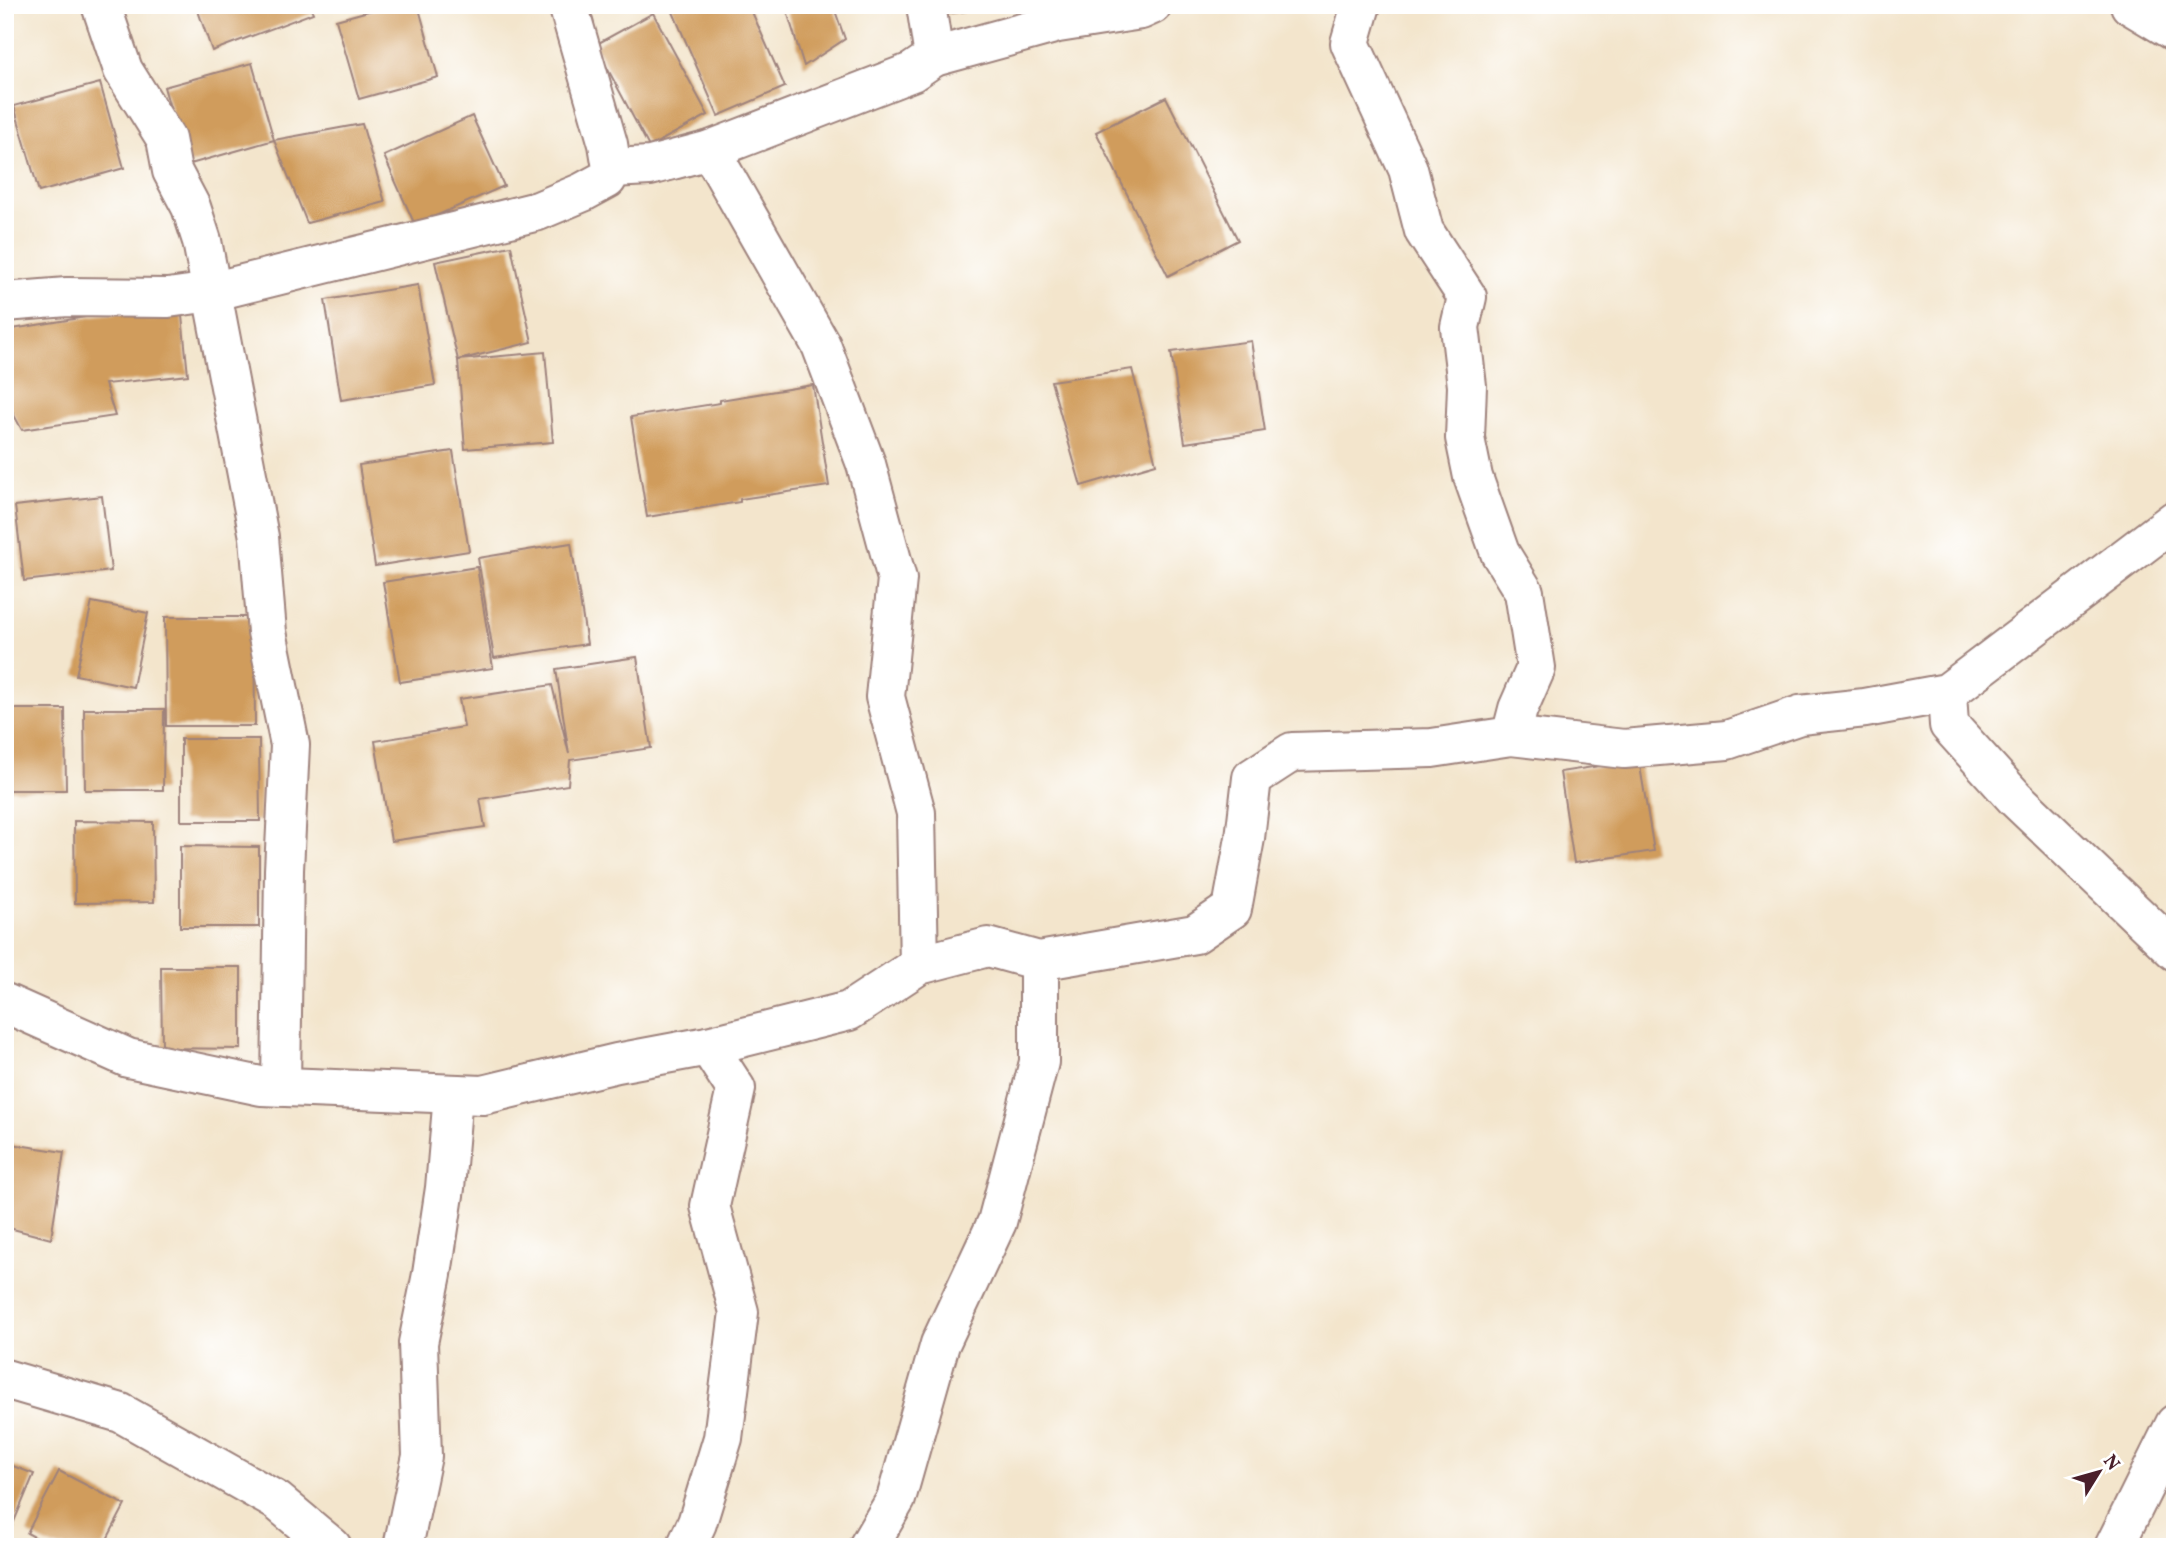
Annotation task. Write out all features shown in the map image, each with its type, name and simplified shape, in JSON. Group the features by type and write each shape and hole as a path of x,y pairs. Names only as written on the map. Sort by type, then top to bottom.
{"street":[{"path":"101,5 123,69 166,139 172,170 191,207 202,240 260,537 267,632 290,745 284,870 281,1086"},
{"path":"5,302 67,297 168,298 211,292 538,211 583,192 607,178 612,168 608,144 568,5"},
{"path":"926,5 934,57"},
{"path":"612,168 650,166 710,150 912,72 934,57 1058,23 1141,10 1152,5"},
{"path":"1361,5 1350,43 1408,169 1424,230 1467,297 1460,327 1467,386 1465,438 1473,477 1500,553 1524,592 1536,667 1518,709 1511,736"},
{"path":"2130,5 2175,32"},
{"path":"710,150 821,345 866,464 897,579 885,697 916,813 919,965"},
{"path":"5,1003 128,1058 261,1086 483,1095 617,1063 708,1046 849,1011 919,965 988,947 1039,961 1195,934 1232,909 1245,838 1252,778 1292,752 1432,748 1511,736 1624,749 1727,740 1800,715 1865,708 1947,692 2175,520"},
{"path":"1947,692 1949,725 2015,798 2175,951"},
{"path":"868,1547 896,1499 940,1344 998,1222 1039,1062 1039,961"},
{"path":"686,1547 697,1523 723,1438 739,1312 710,1206 736,1089 708,1046"},
{"path":"403,1547 422,1455 418,1343 432,1274 453,1095"},
{"path":"5,1379 121,1413 277,1501 332,1547"},
{"path":"2114,1547 2175,1424"}],"building":[{"path":"196,5 310,5 313,13 212,51"},
{"path":"390,5 418,5 438,77 359,99 336,20"},
{"path":"670,5 749,5 785,87 718,116"},
{"path":"785,5 833,5 845,39 804,66"},
{"path":"944,5 996,5 996,7 945,14"},
{"path":"653,13 708,115 649,147 595,45"},
{"path":"252,63 274,140 187,165 164,87"},
{"path":"100,83 124,168 39,192 14,106"},
{"path":"1166,97 1238,240 1168,276 1096,132"},
{"path":"472,116 504,186 415,225 384,156"},
{"path":"362,124 385,202 307,223 274,140"},
{"path":"511,246 532,342 458,360 435,262"},
{"path":"418,285 435,385 341,400 325,300"},
{"path":"181,306 188,375 105,384 115,416 22,430 8,404 5,404 5,390 8,390 6,330 98,315"},
{"path":"1251,341 1265,431 1185,443 1171,352"},
{"path":"545,352 553,442 465,449 458,360"},
{"path":"1132,369 1156,464 1081,486 1051,381"},
{"path":"813,385 829,486 740,499 740,502 647,517 631,417"},
{"path":"453,451 469,551 375,566 359,465"},
{"path":"102,496 111,571 24,581 15,506"},
{"path":"571,543 587,644 494,658 478,558"},
{"path":"477,567 493,668 400,682 383,582"},
{"path":"92,602 148,613 133,687 76,675"},
{"path":"165,617 254,617 255,726 166,726"},
{"path":"637,657 651,748 570,760 568,785 480,799 485,827 391,841 375,741 464,727 459,699 552,685 569,754 556,669"},
{"path":"5,709 65,709 66,790 5,790"},
{"path":"84,709 164,709 163,790 85,790"},
{"path":"181,739 259,739 260,821 181,821"},
{"path":"1639,760 1654,851 1574,863 1560,772"},
{"path":"74,821 153,822 154,902 75,903"},
{"path":"180,846 259,847 259,927 180,927"},
{"path":"161,967 241,967 241,1049 162,1048"},
{"path":"5,1143 64,1152 51,1239 5,1227"},
{"path":"5,1463 34,1474 5,1543"},
{"path":"59,1471 125,1505 103,1547 53,1547 27,1533"}]}
